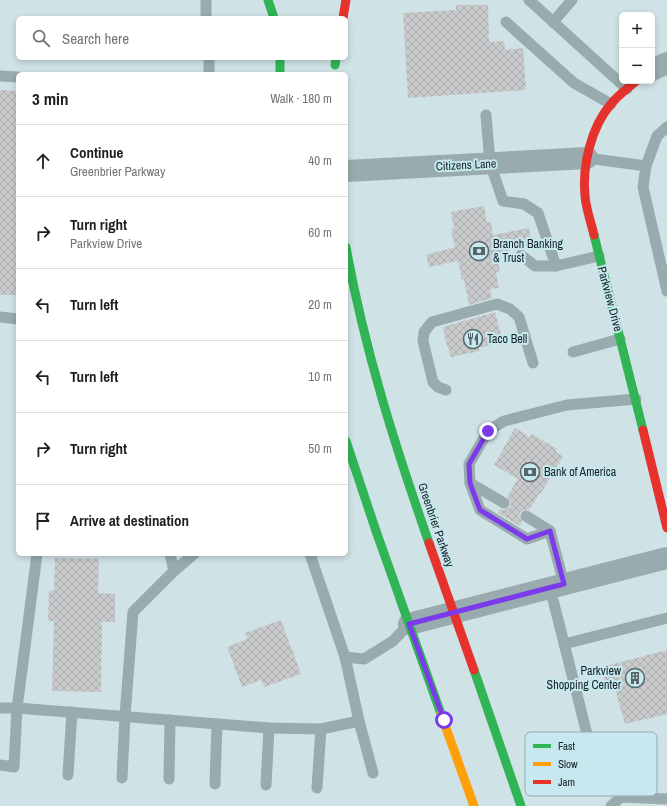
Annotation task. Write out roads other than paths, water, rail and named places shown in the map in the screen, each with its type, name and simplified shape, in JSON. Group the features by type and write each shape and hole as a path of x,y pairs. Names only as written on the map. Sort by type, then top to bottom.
{"main road":[{"path":"268,0 273,16"},
{"path":"277,0 278,16"},
{"path":"343,16 346,0"},
{"path":"336,6 336,16"},
{"path":"280,60 280,72"},
{"name":"Parkview Drive","path":"633,84 611,104 596,129 587,158 585,172 585,197 667,528"},
{"name":"Greenbrier Parkway","path":"348,256 371,364 422,524 501,744 521,806"},
{"path":"348,447 376,531 474,806"}],"street":[{"path":"655,69 667,63"},
{"name":"Citizens Lane","path":"348,171 587,158"},
{"path":"409,624 667,558"}],"lane":[{"path":"206,0 206,16"},
{"path":"529,0 627,90"},
{"path":"553,22 572,0"},
{"path":"506,22 574,84 611,104"},
{"path":"208,60 209,72"},
{"path":"0,76 16,77"},
{"path":"486,115 490,163 503,201 524,204 538,213 556,266"},
{"path":"667,127 657,136 646,166 643,187 667,291"},
{"path":"587,158 646,166"},
{"path":"521,255 535,266 556,266 599,256"},
{"path":"446,390 438,387 433,382 423,341 424,332 432,322 497,304 510,309 519,317 533,363"},
{"path":"0,318 16,319"},
{"path":"573,352 620,339"},
{"path":"550,531 527,539 480,510 470,483 469,464 488,431 504,421 567,405 636,399"},
{"path":"470,483 504,504"},
{"path":"526,516 550,531"},
{"path":"550,531 564,644 586,732"},
{"path":"0,765 14,767 17,708 37,556"},
{"path":"170,556 174,571"},
{"path":"122,778 133,612 174,571 192,556"},
{"path":"311,556 346,658 359,721 373,773"},
{"path":"564,644 667,618"},
{"path":"346,658 364,659 394,641 409,624"},
{"path":"0,708 72,712 269,728 321,729 359,721"},
{"path":"68,776 72,712"},
{"path":"169,779 170,720"},
{"path":"215,784 217,724"},
{"path":"266,784 269,728"},
{"path":"318,788 321,729"},
{"path":"611,806 621,797 667,799"}],"place":[{"name":"Branch Banking & Trust","path":"479,251"},
{"name":"Taco Bell","path":"473,339"},
{"name":"Bank of America","path":"530,472"},
{"name":"Parkview Shopping Center","path":"635,678"}]}
